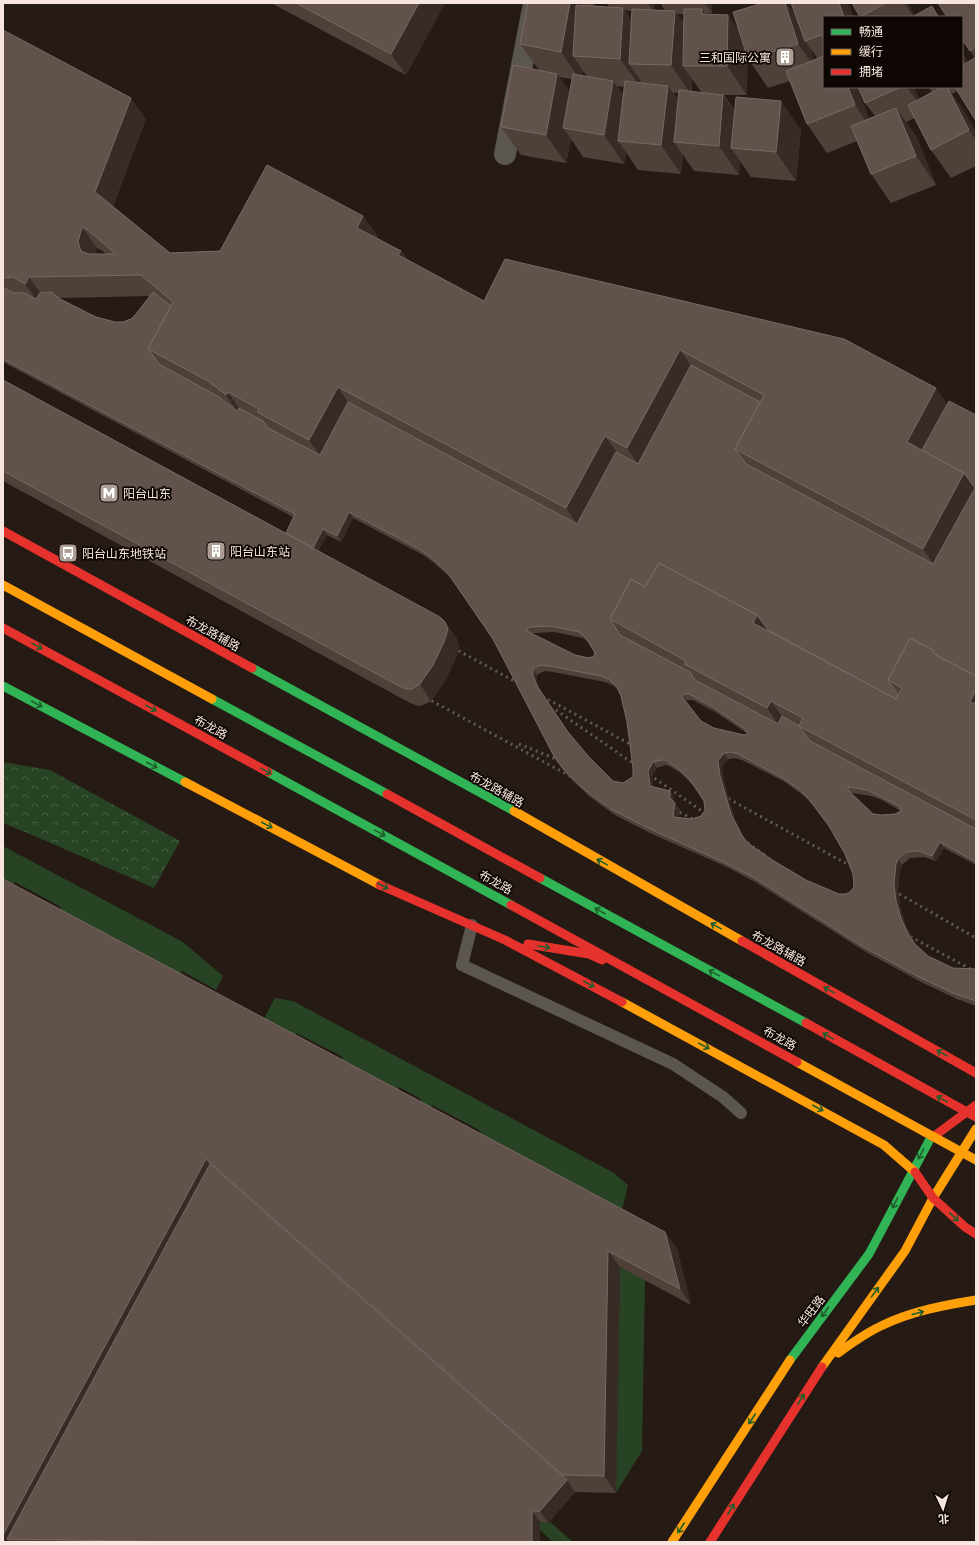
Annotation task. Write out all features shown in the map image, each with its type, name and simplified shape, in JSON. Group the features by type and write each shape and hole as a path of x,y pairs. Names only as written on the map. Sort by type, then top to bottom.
{"main road":[{"name":"布龙路辅路","path":"3,532 504,806 976,1073"},
{"name":"布龙路","path":"3,585 976,1117"},
{"name":"布龙路","path":"3,628 462,877 976,1160"},
{"path":"3,686 386,888 472,925 549,962 830,1114 884,1145 914,1169 933,1198 965,1227 976,1234"},
{"path":"505,940 589,954 976,1164"},
{"name":"华旺路","path":"672,1542 795,1352 869,1254 930,1139 976,1105"},
{"path":"710,1542 823,1365 905,1251 933,1198 976,1129"},
{"path":"823,1365 850,1344 872,1330 911,1315 955,1303 976,1300"}],"street":[{"path":"505,154 534,3"}],"lane":[{"path":"472,925 462,965 673,1064 723,1097 741,1113"}],"green space":[{"path":"3,762 50,770 180,841 154,888 3,823"},
{"path":"3,846 183,942 223,976 216,990 182,971 177,982 55,917 61,907 15,882 9,892 3,889"},
{"path":"275,998 293,1001 614,1173 628,1185 622,1210 479,1136 481,1131 432,1105 426,1115 416,1109 421,1099 399,1087 394,1098 338,1068 343,1057 296,1033 291,1043 260,1026"},
{"path":"620,1267 645,1280 642,1451 616,1493"},
{"path":"549,1521 573,1542 553,1542 540,1530 540,1522 548,1523"}],"building":[{"path":"296,3 419,3 391,54"},
{"path":"528,3 570,3 561,52 520,44"},
{"path":"763,3 785,3 798,44 748,59 733,12"},
{"path":"791,3 839,3 844,16 823,16 823,34 805,41"},
{"path":"852,3 886,3 862,16 859,16"},
{"path":"938,3 976,3 976,46 970,51 963,40 963,16 946,16"},
{"path":"576,5 623,8 620,59 573,56"},
{"path":"932,6 937,16 914,16"},
{"path":"632,9 675,11 671,65 629,64"},
{"path":"684,9 702,9 702,14 728,15 727,66 683,66"},
{"path":"3,30 131,98 95,192 170,253 220,251 267,165 363,216 357,228 401,251 398,255 484,301 505,259 844,339 936,388 907,442 964,473 923,549 735,449 764,395 680,350 627,448 605,436 566,508 338,387 309,440 257,412 259,409 228,392 226,395 208,381 148,349 173,302 141,275 29,277 25,284 13,277 3,278","holes":["82,227 88,230 116,254 89,254 81,251 78,242"]},
{"path":"823,56 823,88 848,88 855,105 807,124 786,71"},
{"path":"976,57 976,121 956,88 963,88 963,65"},
{"path":"513,65 557,74 546,135 501,127"},
{"path":"573,74 613,81 604,135 563,128"},
{"path":"625,81 668,86 661,145 618,141"},
{"path":"858,88 899,88 865,103"},
{"path":"940,88 948,88 969,130 931,150 908,105"},
{"path":"679,90 723,95 719,146 674,142"},
{"path":"736,97 781,101 776,152 731,148"},
{"path":"896,108 916,156 871,174 851,126"},
{"path":"3,287 13,293 24,293 36,299 40,293 51,292 60,299 96,317 115,322 123,322 131,319 153,292 171,306 148,349 159,364 219,397 237,411 239,408 263,421 268,428 320,455 348,402 577,524 616,452 638,464 691,365 760,402 735,449 746,464 933,564 975,488 964,473 922,450 949,401 976,415 976,676 936,655 933,650 910,638 888,680 898,695 896,699 768,630 757,615 659,563 645,587 631,579 610,619 620,635 690,672 695,680 778,724 782,716 799,726 810,741 976,829 976,862 940,842 932,856 919,851 906,852 898,859 894,884 896,901 901,918 908,934 915,944 928,956 953,968 976,969 976,1001 953,993 917,976 862,946 753,877 611,809 586,791 564,770 555,758 493,639 447,572 419,549 349,512 337,536 323,529 313,548 286,533 295,514 3,359","holes":["550,626 579,632 586,638 595,653 594,656 589,658 575,655 527,631 527,628","541,665 601,676 610,680 617,687 621,696 627,722 633,768 633,776 631,778 623,783 613,781 589,757 568,732 537,686 533,675 533,669","683,694 689,694 713,707 745,729 748,734 744,735 714,728 701,721 683,698","731,752 738,754 781,777 800,790 808,798 829,826 845,854 853,874 854,887 850,892 846,894 839,894 806,880 749,844 742,836 731,814 720,776 718,761 724,753","665,760 677,768 690,780 704,801 705,810 701,816 692,819 673,817 675,803 670,798 670,791 650,786 648,771 653,762","848,787 867,790 899,806 901,811 895,814 873,814 848,790"]},
{"name":"阳台山东站","path":"3,380 440,617 445,622 448,629 444,642 433,665 420,684 412,689 406,689 399,686 3,471"},
{"path":"659,563 757,615 753,623 896,699 902,688 888,680 910,638 933,650 932,653 976,676 976,690 970,702 974,704 976,700 976,820 799,726 803,718 771,701 767,708 684,664 686,661 610,619 631,579 645,587"},
{"path":"3,879 665,1232 680,1289 608,1251 604,1476 563,1475 206,1159 3,1535"},
{"path":"210,1164 567,1480 540,1511 532,1511 532,1542 190,1542 7,1539"}],"railway":[{"path":"448,645 639,749"},
{"path":"421,695 579,781"},
{"path":"556,710 712,818"},
{"path":"519,744 566,763"},
{"path":"718,793 858,870"},
{"path":"669,807 703,824"},
{"path":"738,836 766,856"},
{"path":"889,888 976,938"},
{"path":"900,931 976,972"}],"traffic: fast":[{"path":"252,668 514,811"},
{"path":"3,686 185,782"},
{"path":"212,699 387,794"},
{"path":"268,772 511,905"},
{"path":"540,878 806,1023"},
{"path":"790,1360 869,1254 930,1139 933,1137"}],"traffic: slow":[{"path":"3,585 212,699"},
{"path":"185,782 380,885"},
{"path":"514,811 742,941"},
{"path":"622,1002 884,1145 915,1172"},
{"path":"797,1062 976,1160"},
{"path":"822,1367 905,1251 933,1198 976,1129"},
{"path":"838,1353 865,1334 894,1320 929,1309 976,1300"},
{"path":"672,1542 790,1360"}],"traffic: jam":[{"path":"3,531 252,668"},
{"path":"3,628 268,772"},
{"path":"387,794 540,878"},
{"path":"380,885 505,940 622,1002"},
{"path":"511,905 797,1062"},
{"path":"742,941 976,1073"},
{"path":"528,944 589,954 602,960"},
{"path":"806,1023 976,1117"},
{"path":"933,1137 976,1105"},
{"path":"915,1172 933,1198 965,1227 976,1234"},
{"path":"710,1542 822,1367"}],"place":[{"name":"三和国际公寓","path":"785,57"},
{"name":"阳台山东","path":"109,493"},
{"name":"阳台山东站","path":"216,551"},
{"name":"阳台山东地铁站","path":"68,553"}]}
